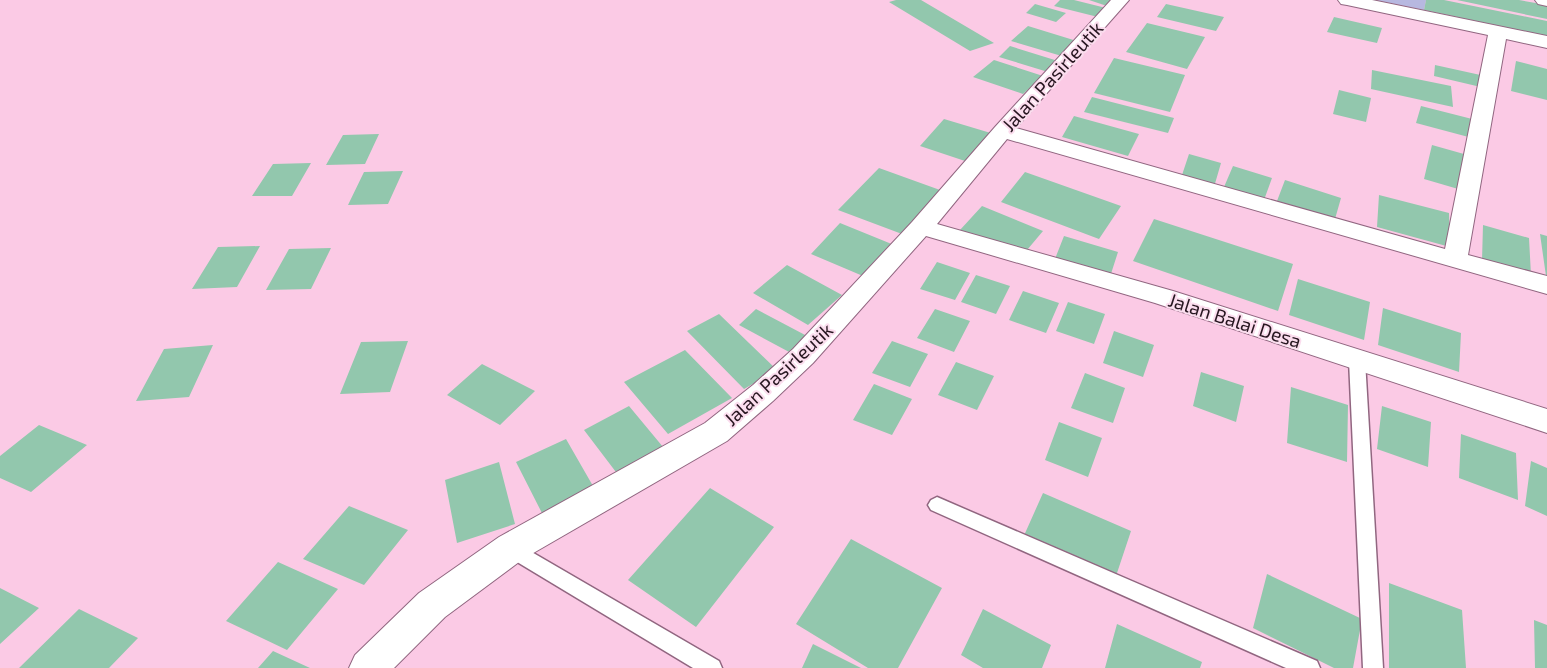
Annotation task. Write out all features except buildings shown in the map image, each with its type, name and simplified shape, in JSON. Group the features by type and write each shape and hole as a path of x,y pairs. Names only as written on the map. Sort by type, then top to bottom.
{"street":[{"name":"Jalan Pasirleutik","path":"368,668 432,605 511,548 716,432 763,393 803,356 921,227 1002,132 1120,0"},
{"path":"1348,0 1547,42"},
{"path":"1455,260 1498,32"},
{"path":"1002,132 1547,285"},
{"name":"Jalan Balai Desa","path":"921,227 1164,297 1547,421"}],"lane":[{"path":"1357,360 1373,668"},
{"path":"936,505 1310,668"},
{"path":"511,548 712,668"}],"shaded area":[{"path":"1375,0 1426,0 1424,10"}]}
